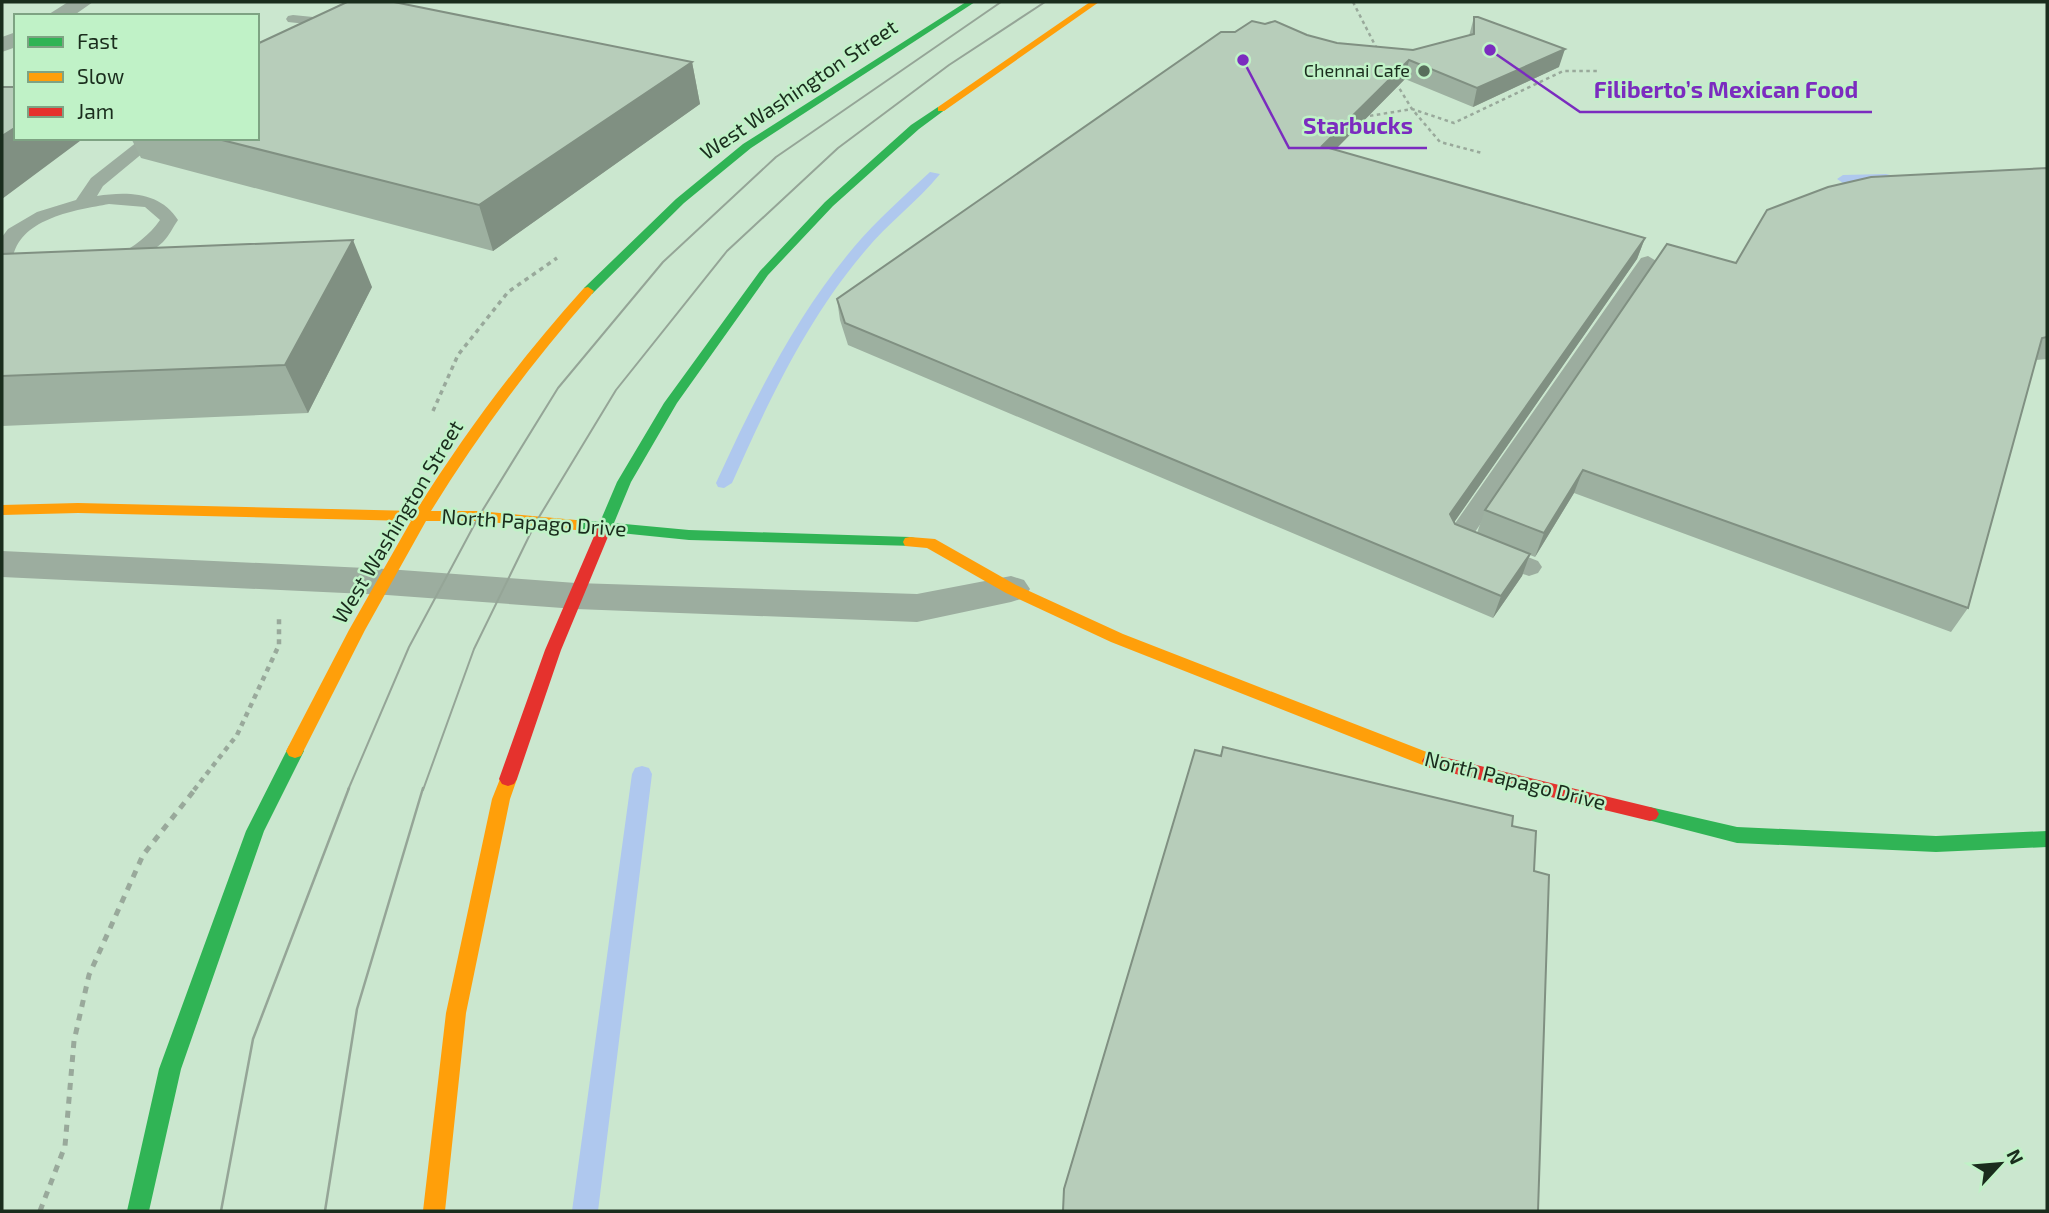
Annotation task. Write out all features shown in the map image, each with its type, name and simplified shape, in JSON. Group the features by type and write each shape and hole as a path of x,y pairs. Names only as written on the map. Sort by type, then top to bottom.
{"main road":[{"name":"West Washington Street","path":"138,1211 170,1069 255,831 348,646 387,582 420,517 448,471 549,331 633,244 747,146 971,2"},
{"path":"434,1211 456,1013 501,799 553,650 624,482 671,403 773,263 829,204 915,127 1095,2"},
{"name":"North Papago Drive","path":"2,510 78,508 420,517 479,516 689,535 930,543 1011,589 1117,638 1452,768 1737,835 1936,844 2047,839"}],"street":[{"path":"60,14 83,2"},
{"path":"2,564 387,582 576,596 918,608 1011,589"}],"lane":[{"path":"293,19 364,27"},
{"path":"314,38 337,24"},
{"path":"82,204 134,199 153,203 165,210 169,220 164,231 152,244 132,255 80,272 28,274 12,268 2,259 2,248 12,235 31,222 82,204 97,182 150,140"},
{"path":"1529,567 1458,538 1648,262"}],"path":[{"path":"1353,2 1379,52"},
{"path":"1352,114 1365,118 1412,109 1454,123 1563,71 1598,71"},
{"path":"1391,74 1412,109 1440,142 1482,153"},
{"path":"40,1211 65,1146 74,1041 89,975 142,855 237,735 279,645 279,609"}],"building":[{"path":"347,2 394,2 692,62 479,205 222,140 259,140 259,43"},
{"path":"1474,17 1565,49 1477,88 1409,60 1322,146 1645,238 1450,514 1455,524 1530,554 1501,596 845,323 837,299 1221,32 1235,32 1252,21 1265,24 1275,21 1307,35 1337,43 1413,50 1474,34"},
{"path":"2,87 14,87 14,128 2,136"},
{"path":"2047,168 2047,337 2042,338 1968,608 1583,470 1544,533 1485,510 1667,244 1736,263 1767,210 1828,187 1871,177"},
{"path":"353,240 285,365 2,376 2,254"},
{"path":"1223,747 1513,816 1512,826 1536,831 1534,871 1549,875 1538,1211 1063,1211 1064,1189 1195,750 1221,756"}],"waterway":[{"path":"724,483 765,396 814,311 860,248 934,174"},
{"path":"1843,179 1886,178"},
{"path":"585,1211 642,774"}],"tram line":[{"path":"348,790 409,647 479,516 558,388 663,262 776,157 1001,2"},
{"path":"423,790 474,649 536,522 616,390 727,251 838,148 949,65 1045,2"},
{"path":"221,1211 253,1039 349,788"},
{"path":"325,1211 357,1009 423,788"}],"traffic: fast":[{"path":"588,291 680,201 747,146 971,2"},
{"path":"605,527 624,482 671,403 764,273 829,204 915,127 941,109"},
{"path":"576,525 689,535 910,542"},
{"path":"138,1211 170,1069 255,831 295,751"},
{"path":"1650,814 1737,835 1936,844 2047,839"}],"traffic: slow":[{"path":"941,109 1095,2"},
{"path":"295,751 390,569 461,452 500,396 588,291"},
{"path":"2,510 78,508 343,516 479,516 576,525"},
{"path":"910,542 930,543 1011,589 1117,638 1431,761"},
{"path":"434,1211 456,1013 501,799 508,779"}],"traffic: jam":[{"path":"508,779 553,650 605,527"},
{"path":"1431,761 1650,814"}],"place":[{"name":"Filiberto’s Mexican Food","path":"1490,50"},
{"name":"Starbucks","path":"1243,60"},
{"name":"Chennai Cafe","path":"1424,71"}]}
